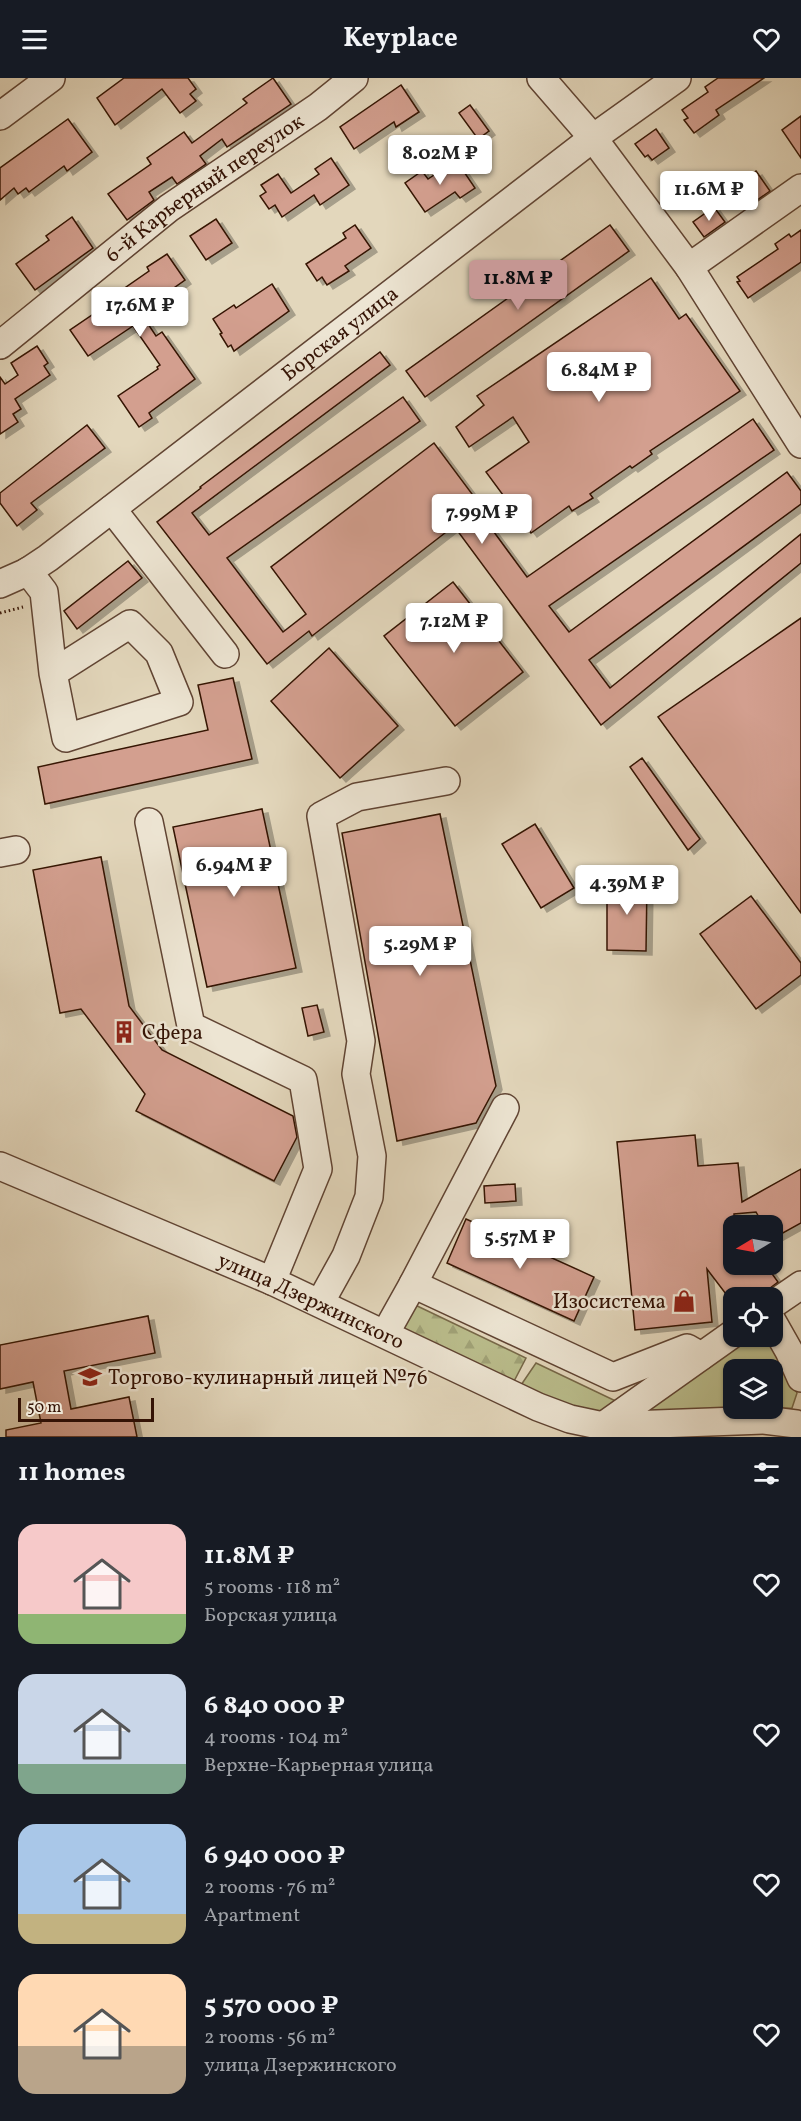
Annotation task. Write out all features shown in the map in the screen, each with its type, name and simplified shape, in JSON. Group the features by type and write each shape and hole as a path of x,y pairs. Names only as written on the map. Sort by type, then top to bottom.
{"street":[{"path":"0,116 51,78"},
{"name":"6-й Карьерный переулок","path":"0,345 169,208 318,107 354,78"},
{"path":"542,78 593,138 689,267 798,434"},
{"name":"Борская улица","path":"0,584 28,571 112,509 593,138 677,78"},
{"path":"689,267 801,188"},
{"path":"112,509 225,654"},
{"path":"28,571 44,592 54,673 66,738 179,702 159,652 130,624 54,673"},
{"path":"320,1303 346,1256 369,1197 372,1156 356,1074 361,1041 321,816 357,797 446,781"},
{"path":"150,822 191,1026 303,1080 318,1169 272,1281"},
{"path":"385,1334 505,1108"},
{"name":"улица Дзержинского","path":"0,1166 272,1281 538,1407 570,1419 603,1426 764,1420 796,1424 801,1427"},
{"path":"413,1284 613,1377 687,1348 701,1356"},
{"path":"783,1297 801,1285"},
{"path":"783,1333 795,1346 801,1378"},
{"path":"603,1426 723,1341"}],"green space":[{"path":"411,1303 526,1358 511,1387 398,1331"},
{"path":"736,1347 772,1347 779,1359 723,1359 723,1412 630,1418"},
{"path":"536,1363 622,1404 591,1418 517,1391"},
{"path":"783,1367 797,1393 792,1408 783,1409"}],"building":[{"path":"124,78 188,78 196,89 190,94 196,101 180,113 162,89 115,125 97,98"},
{"path":"273,78 291,104 227,147 222,139 200,156 206,164 177,184 172,177 149,192 154,200 127,220 108,194 151,164 147,158 184,132 192,143 247,103 243,99"},
{"path":"718,78 764,78 716,110 719,115 694,133 684,120 688,118 682,110 708,92 705,87"},
{"path":"401,85 419,112 396,127 394,122 354,149 340,127"},
{"path":"470,105 489,131 478,139 459,113"},
{"path":"801,116 801,158 782,130"},
{"path":"68,119 92,152 67,171 64,166 29,192 26,188 18,194 14,188 0,200 0,168"},
{"path":"656,129 669,148 652,160 648,155 645,157 635,144"},
{"path":"331,158 349,185 320,205 314,195 282,217 275,205 269,209 260,196 266,192 261,185 278,174 291,193 319,174 315,169"},
{"path":"456,160 475,188 460,198 455,192 425,212 405,183 422,171 428,179"},
{"path":"756,171 770,191 749,206 735,186"},
{"path":"714,207 725,222 704,237 693,222"},
{"path":"72,217 93,248 35,290 16,264 49,240 46,236"},
{"path":"216,219 232,243 206,260 190,236"},
{"path":"355,225 371,248 345,266 349,271 327,285 322,277 317,281 306,264 346,238 343,233"},
{"path":"610,225 629,251 425,397 406,371"},
{"path":"801,230 801,262 748,298 737,282 740,281 737,277 778,249 775,244 789,234 791,237"},
{"path":"167,254 185,280 140,312 156,336 162,332 195,379 149,413 152,418 139,427 118,396 158,369 160,365 133,326 88,356 70,330 108,304 106,301 149,271 147,267"},
{"path":"651,278 679,319 686,314 740,391 650,451 652,454 632,468 630,466 590,494 593,498 572,511 569,506 531,533 486,472 529,442 513,417 469,447 456,427 484,405 477,396"},
{"path":"272,284 289,311 234,351 231,345 228,347 213,319 234,305 236,308"},
{"path":"37,346 48,363 44,366 50,375 15,399 21,409 13,414 18,422 0,434 0,377 5,384 18,375 11,363"},
{"path":"380,352 390,365 192,513 209,535 403,397 420,421 227,558 283,632 306,614 271,567 434,443 481,506 477,509 527,577 753,419 774,450 549,606 569,632 787,472 801,491 801,504 589,660 610,688 801,534 801,563 601,725 454,526 312,636 309,631 267,664 157,522"},
{"path":"87,425 105,448 31,503 37,510 17,526 0,503 0,493"},
{"path":"128,561 142,578 77,629 64,611"},
{"path":"453,582 523,672 455,726 384,636"},
{"path":"801,618 801,913 658,717"},
{"path":"329,648 398,726 340,778 271,701"},
{"path":"233,678 252,759 45,804 38,767 208,730 198,685"},
{"path":"642,758 700,839 688,850 630,767"},
{"path":"262,809 296,968 207,987 173,827"},
{"path":"440,814 496,1086 476,1123 397,1141 342,833"},
{"path":"535,824 574,888 541,908 502,844"},
{"name":"Сфера","path":"101,857 129,1006 162,1050 293,1116 297,1137 274,1181 136,1111 145,1094 81,1009 60,1013 33,870"},
{"path":"607,882 647,883 646,951 607,950"},
{"path":"751,896 801,963 801,975 756,1009 700,934"},
{"path":"317,1005 324,1032 308,1036 302,1008"},
{"path":"695,1135 698,1166 738,1163 742,1202 801,1169 801,1223 783,1233 783,1215 758,1215 756,1212 723,1215 723,1275 773,1275 778,1282 771,1287 723,1287 723,1290 707,1269 712,1322 635,1330 617,1142"},
{"path":"515,1184 516,1201 485,1203 484,1186"},
{"path":"466,1219 594,1277 574,1321 447,1263"},
{"path":"148,1316 155,1353 64,1371 71,1409 129,1397 137,1437 6,1437 6,1430 41,1423 33,1382 0,1389 0,1345"}],"place":[{"name":"Сфера","path":"124,1032"},
{"name":"Изосистема","path":"684,1301"},
{"name":"Торгово-кулинарный лицей №76","path":"90,1377"}]}
